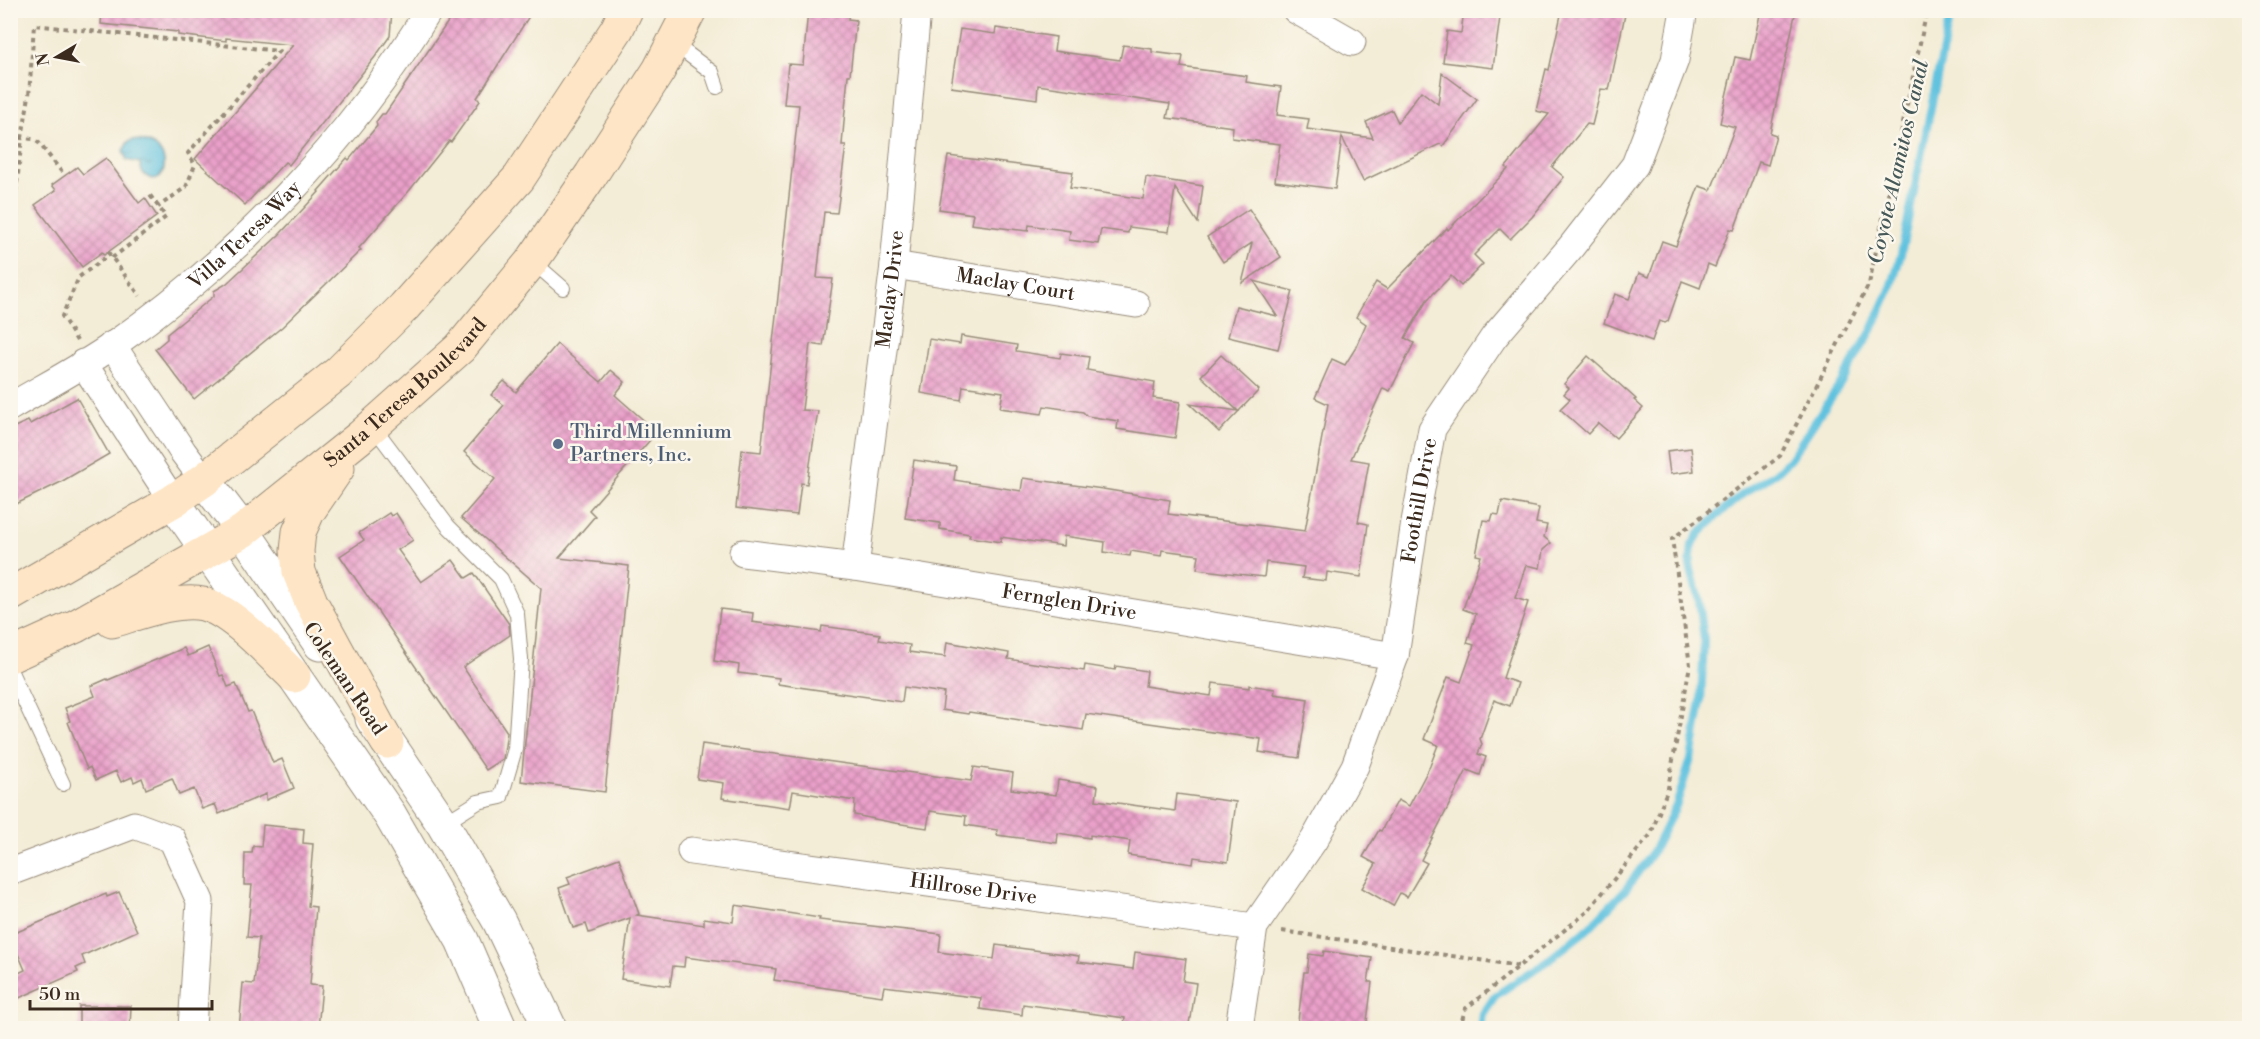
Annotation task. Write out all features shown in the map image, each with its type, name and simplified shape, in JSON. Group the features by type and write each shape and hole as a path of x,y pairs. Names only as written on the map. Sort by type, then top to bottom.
{"main road":[{"path":"10,595 173,501 204,480 338,373 404,307 519,178 617,29 626,10"},
{"name":"Santa Teresa Boulevard","path":"10,656 76,626 243,531 367,431 460,348 532,261 659,70 690,10"},
{"path":"367,431 308,512 299,532 297,551 299,572 311,602 387,742"},
{"path":"44,641 168,605 203,604 233,619 294,676"}],"street":[{"name":"Villa Teresa Way","path":"10,407 112,345 206,272 281,201 355,117 412,38 429,10"},
{"name":"Maclay Drive","path":"855,567 894,264 917,10"},
{"path":"1296,10 1352,42"},
{"name":"Foothill Drive","path":"1239,1029 1254,927 1314,840 1354,766 1395,656 1415,522 1432,429 1494,336 1571,247 1635,165 1675,60 1684,10"},
{"name":"Maclay Court","path":"894,264 1136,304"},
{"name":"Coleman Road","path":"112,345 204,480 243,531 443,824 499,921 550,1029"},
{"name":"Coleman Road","path":"86,362 173,501 390,815 462,940 500,1029"},
{"name":"Fernglen Drive","path":"743,552 855,567 1395,656"},
{"path":"10,872 134,825 172,839 200,901 192,1029"},
{"name":"Hillrose Drive","path":"691,851 1254,927"},
{"path":"462,940 509,1004 520,1029"}],"lane":[{"path":"673,43 712,72 717,87"},
{"path":"532,261 563,288"},
{"path":"367,431 448,526 501,579 517,614 521,659 514,749 501,797 478,802 443,824"},
{"path":"10,670 63,784"}],"path":[{"path":"1460,1029 1465,1009 1587,913 1651,834 1668,788 1690,665 1672,539 1780,456 1869,284 1927,10"},
{"path":"10,246 29,96 34,25 279,51 188,153 195,165 186,187 158,207"},
{"path":"10,137 33,139 39,143 65,176"},
{"path":"86,362 62,316 80,277 166,217 149,194"},
{"path":"110,255 142,299"},
{"path":"1254,927 1520,966"}],"water":[{"path":"133,140 148,143 158,149 163,157 164,166 162,174 157,178 150,178 142,172 140,163 127,160 123,151 128,142"}],"building":[{"path":"102,10 392,10 390,36 375,57 289,165 285,162 245,205 195,159 293,45 226,38 226,41 178,35 178,32 101,24"},
{"path":"456,10 533,10 477,98 480,101 451,142 449,141 359,248 361,250 282,327 194,399 155,349 167,339 167,334 214,296 214,291 226,284 279,235 347,158 349,160 377,126 376,122 382,114 385,114"},
{"path":"808,10 849,10 848,19 856,20 850,75 848,75 842,145 846,145 837,213 824,212 817,278 833,279 823,346 810,344 802,410 818,411 807,484 801,483 797,515 736,508 742,450 761,452 799,105 784,104 788,64 803,65"},
{"path":"1464,10 1501,10 1493,68 1443,62 1447,31 1461,33"},
{"path":"1562,10 1626,10 1609,90 1601,89 1592,125 1587,124 1552,167 1564,177 1532,217 1510,239 1500,229 1474,255 1483,264 1461,286 1451,276 1427,300 1405,338 1414,343 1390,391 1383,388 1351,459 1369,462 1358,522 1368,524 1361,577 1327,572 1326,581 1302,578 1304,567 1266,562 1264,577 1197,569 1199,555 1162,550 1161,556 1131,551 1130,556 1104,552 1105,542 1064,536 1063,546 1001,537 1001,542 940,529 940,523 905,518 914,460 956,466 954,480 1021,491 1023,478 1103,489 1170,500 1168,514 1305,531 1328,404 1315,398 1332,359 1345,365 1355,349 1366,324 1356,317 1376,282 1387,289 1447,228 1448,230 1508,169 1506,167 1549,114 1536,111 1546,69 1549,70"},
{"path":"1761,10 1796,10 1770,133 1776,135 1768,165 1759,162 1734,230 1730,229 1715,267 1708,264 1700,288 1682,281 1668,321 1665,323 1659,321 1652,341 1604,323 1615,294 1629,299 1639,273 1649,277 1662,241 1676,246 1699,186 1711,190 1735,127 1720,123 1735,57 1750,60"},
{"path":"996,28 1056,37 1054,51 1120,60 1123,45 1152,49 1152,52 1183,56 1181,67 1247,76 1246,82 1281,87 1277,115 1309,119 1307,129 1373,138 1366,122 1392,110 1398,122 1421,91 1438,104 1442,73 1477,99 1443,146 1440,144 1363,181 1342,137 1335,189 1275,181 1280,144 1232,138 1233,127 1167,118 1170,104 1038,85 1037,99 951,87 960,29 995,34"},
{"path":"948,156 1073,172 1070,188 1143,199 1146,177 1203,186 1198,223 1175,188 1169,232 1129,227 1128,233 1101,229 1098,244 1069,240 1070,231 1029,225 1028,231 971,224 973,214 939,209"},
{"path":"106,158 139,203 145,198 157,216 104,255 102,252 82,267 35,205 56,190 52,185 77,167 83,174"},
{"path":"1249,209 1281,257 1242,283 1252,243 1223,262 1207,237"},
{"path":"1254,281 1293,291 1278,349 1228,337 1236,306 1277,316"},
{"path":"961,336 1017,345 1016,351 1060,358 1061,353 1089,357 1087,370 1155,382 1153,398 1180,402 1175,438 1117,429 1118,421 1087,416 1083,412 1044,406 1042,414 1000,408 1003,392 963,386 961,400 921,393 929,339 960,344"},
{"path":"557,344 601,382 611,370 625,382 615,395 657,432 589,510 595,516 559,558 629,566 605,792 521,781 541,588 461,518 495,479 464,452 504,405 491,395 504,381 516,392"},
{"path":"1221,355 1259,390 1219,432 1190,404 1238,411 1201,376"},
{"path":"1588,356 1643,408 1616,438 1598,423 1588,434 1560,409 1570,399 1564,394 1569,388 1564,384"},
{"path":"77,398 109,454 59,483 10,507 10,429 28,421 30,424"},
{"path":"1691,448 1694,471 1670,474 1667,451"},
{"path":"1502,501 1539,508 1536,523 1547,525 1544,537 1551,543 1543,550 1540,568 1526,565 1515,598 1528,602 1503,678 1518,683 1510,706 1494,700 1480,739 1482,744 1478,754 1486,757 1480,775 1467,770 1421,860 1427,863 1407,897 1400,893 1393,906 1362,888 1376,864 1363,857 1398,800 1409,806 1430,766 1438,745 1424,739 1448,677 1461,682 1474,645 1467,643 1476,614 1463,609 1481,556 1476,555 1483,520 1491,521 1493,514 1499,515"},
{"path":"389,513 391,516 396,513 413,540 398,550 421,582 453,560 466,578 474,573 509,624 510,635 463,667 507,732 503,759 486,770 340,556 364,540 359,533"},
{"path":"720,609 753,613 752,622 821,632 822,626 880,634 879,640 910,645 909,652 945,657 947,642 1009,653 1008,659 1084,671 1085,665 1115,670 1116,666 1147,671 1145,686 1211,696 1213,683 1275,689 1274,694 1308,699 1299,758 1259,752 1261,739 1086,714 1083,730 969,712 968,714 942,710 944,693 904,687 902,702 778,684 779,678 738,673 739,665 714,661"},
{"path":"208,647 220,676 223,675 228,687 236,684 248,712 251,711 273,763 282,759 294,788 266,800 266,794 219,814 215,804 202,809 194,789 179,795 172,778 146,789 142,778 134,782 132,777 121,782 116,771 96,780 90,767 87,769 68,722 70,721 65,708 95,696 91,686 107,679 184,648 188,656"},
{"path":"702,744 971,781 974,767 1013,773 1011,789 1056,795 1058,780 1098,786 1096,800 1175,811 1177,794 1236,802 1228,862 1194,857 1193,864 1128,855 1130,841 1090,835 1090,838 1058,833 1057,843 997,835 998,830 965,825 966,816 930,811 927,828 895,823 854,815 855,801 793,791 790,808 722,798 724,783 697,779"},
{"path":"263,825 304,829 303,843 313,844 308,906 316,907 310,985 322,986 318,1029 239,1029 243,983 254,984 259,938 247,937 252,885 244,885 245,853 252,853 253,846 261,847"},
{"path":"619,858 639,914 637,915 704,925 704,918 733,922 735,905 820,918 819,920 941,934 939,952 994,959 996,945 1079,956 1078,962 1133,969 1135,952 1186,959 1183,981 1196,983 1188,1029 1123,1029 1125,1018 1023,1004 1022,1015 980,1009 981,998 884,986 882,996 833,989 774,980 776,969 685,957 684,967 673,966 670,986 621,979 630,918 589,933 586,924 573,928 559,888 570,884 567,877"},
{"path":"119,892 137,931 82,956 85,964 76,968 78,972 10,1002 10,977 25,970 10,935 106,894 107,897"},
{"path":"1324,951 1372,958 1368,982 1372,982 1366,1029 1297,1029 1304,972 1307,972 1309,954 1323,956"},
{"path":"79,1006 131,1006 130,1029 79,1029"}],"waterway":[{"name":"Coyote Alamitos Canal","path":"1481,1028 1483,1014 1495,996 1547,961 1589,928 1626,889 1654,850 1676,806 1691,759 1701,701 1704,641 1700,606 1690,565 1692,545 1699,534 1720,513 1743,494 1776,473 1790,459 1839,386 1872,330 1892,285 1901,254 1951,10"}],"place":[{"name":"Third Millennium Partners, Inc.","path":"558,444"}]}
